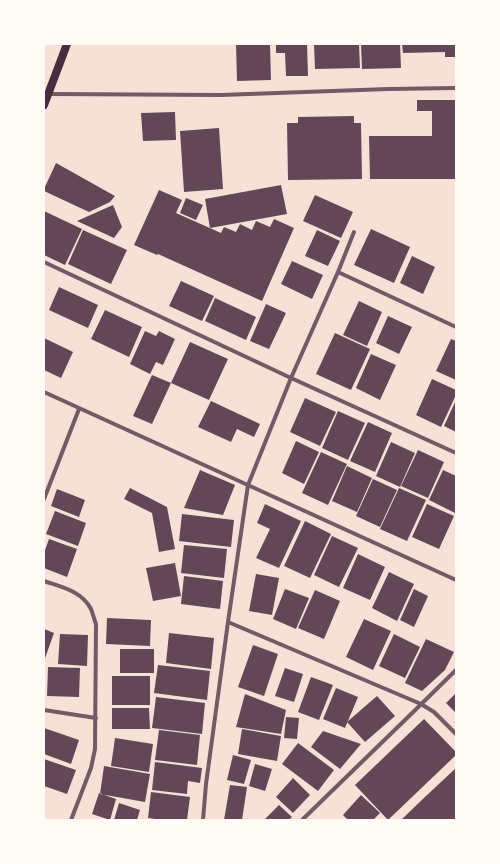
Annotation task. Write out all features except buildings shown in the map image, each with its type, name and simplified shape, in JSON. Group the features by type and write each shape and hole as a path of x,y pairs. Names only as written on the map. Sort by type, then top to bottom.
{"main road":[{"path":"44,105 67,44"}],"street":[{"path":"48,94 214,95 456,88"},
{"path":"203,820 206,784 248,484 291,378 354,232"},
{"path":"44,262 291,378 456,452"},
{"path":"338,272 456,327"},
{"path":"44,392 456,580"},
{"path":"44,499 79,409"},
{"path":"44,581 81,596 91,609 96,624 95,749 91,768 71,820"},
{"path":"228,622 421,704 434,712 456,734"},
{"path":"302,820 456,670"},
{"path":"44,710 96,718"}]}
